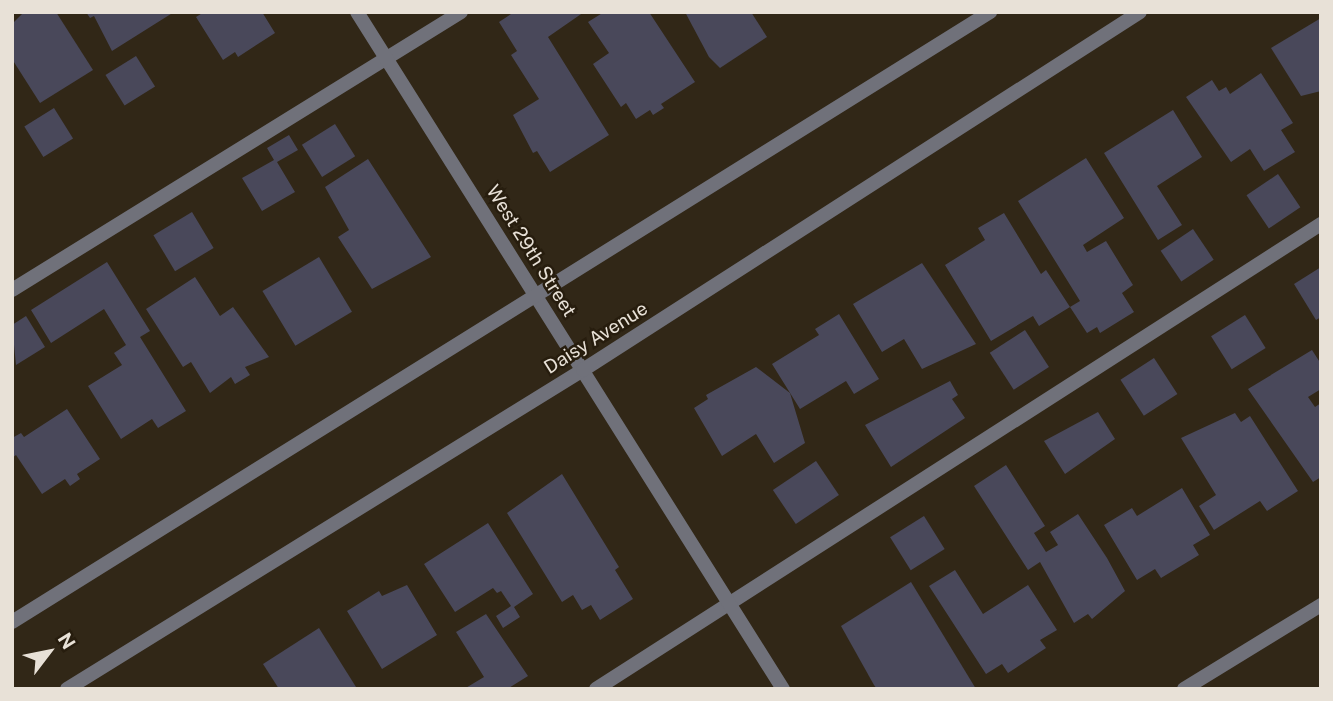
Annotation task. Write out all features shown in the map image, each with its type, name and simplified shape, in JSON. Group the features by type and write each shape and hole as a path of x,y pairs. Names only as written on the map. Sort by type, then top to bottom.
{"street":[{"name":"West 29th Street","path":"357,12 783,689"},
{"path":"12,290 461,12"},
{"path":"12,622 534,293 990,12"},
{"name":"Daisy Avenue","path":"67,689 583,370 1140,12"},
{"path":"596,689 1321,224"},
{"path":"1184,689 1321,605"}],"building":[{"path":"24,12 56,12 93,70 40,103 12,59 12,24"},
{"path":"86,12 174,12 112,51 94,16 90,18"},
{"path":"204,12 262,12 275,33 238,57 235,52 223,60 196,17"},
{"path":"514,12 584,12 548,37 609,135 550,172 537,151 533,153 513,115 539,99 511,55 517,51 499,22"},
{"path":"604,12 649,12 695,82 661,104 664,108 653,115 650,110 636,119 626,103 621,107 593,64 609,53 588,22"},
{"path":"685,12 751,12 767,37 720,68 709,57"},
{"path":"1321,18 1321,91 1301,96 1271,48"},
{"path":"136,56 155,87 125,106 105,75"},
{"path":"1261,73 1293,123 1281,130 1295,152 1264,171 1250,149 1231,162 1186,97 1212,80 1219,91 1226,87 1230,94"},
{"path":"54,108 73,139 43,157 24,127"},
{"path":"1173,110 1202,157 1157,186 1182,225 1158,240 1104,153"},
{"path":"335,124 355,156 322,177 302,145"},
{"path":"289,135 298,150 277,162 295,192 262,211 242,178 274,160 267,148"},
{"path":"1086,158 1124,218 1083,245 1087,252 1106,241 1133,285 1122,293 1134,312 1100,333 1097,327 1087,333 1070,307 1080,301 1018,201"},
{"path":"368,159 431,257 372,289 338,237 349,230 325,187"},
{"path":"1278,174 1300,207 1269,228 1246,195"},
{"path":"192,212 214,248 175,271 153,235"},
{"path":"1004,213 1041,274 1046,270 1070,307 1039,326 1033,316 991,341 945,265 985,240 978,228"},
{"path":"1193,229 1214,260 1181,281 1161,251"},
{"path":"319,257 352,312 295,346 262,291"},
{"path":"107,262 150,331 140,337 186,411 158,428 152,419 121,439 88,386 122,365 114,353 126,345 104,309 51,343 31,310"},
{"path":"922,263 976,344 922,369 904,339 882,352 853,304"},
{"path":"1321,267 1321,317 1316,320 1294,284"},
{"path":"195,277 220,316 233,307 269,357 245,367 250,375 235,384 231,377 210,393 191,362 183,367 146,309"},
{"path":"839,314 879,379 854,394 846,381 800,409 772,364 819,335 815,329"},
{"path":"1245,315 1266,348 1232,369 1211,336"},
{"path":"26,316 45,347 16,365 12,325"},
{"path":"1025,330 1049,367 1014,390 990,353"},
{"path":"1312,350 1321,364 1321,389 1308,397 1315,407 1321,403 1321,477 1313,482 1248,389"},
{"path":"1154,358 1177,394 1144,416 1120,380"},
{"path":"756,367 790,393 805,443 774,463 756,434 722,456 694,408 708,399 706,395"},
{"path":"950,381 958,395 952,399 965,418 891,467 865,425"},
{"path":"67,409 100,459 77,474 80,479 70,486 65,479 42,494 16,455 12,458 12,438 21,433 24,437"},
{"path":"1098,412 1115,439 1065,474 1044,441"},
{"path":"1235,413 1241,422 1250,416 1298,491 1267,511 1260,501 1214,530 1199,506 1216,495 1181,438"},
{"path":"816,461 839,495 796,524 773,490"},
{"path":"1006,465 1045,526 1034,533 1046,552 1058,545 1050,532 1078,514 1107,558 1125,591 1092,619 1088,614 1074,623 1040,562 1028,570 974,486"},
{"path":"562,474 619,567 615,570 633,599 600,620 591,605 582,610 573,595 562,602 507,513"},
{"path":"1182,488 1210,535 1193,545 1199,555 1161,578 1155,569 1137,580 1104,525 1132,508 1137,516"},
{"path":"924,516 945,549 911,570 890,537"},
{"path":"488,523 533,594 514,607 520,617 503,628 496,616 511,606 501,591 497,593 493,588 455,612 424,564"},
{"path":"955,570 983,614 1028,585 1057,630 1040,640 1046,648 1008,673 1002,664 986,674 929,586"},
{"path":"911,582 976,689 877,689 874,685 841,626"},
{"path":"407,585 437,635 382,669 347,611 379,591 382,596"},
{"path":"486,614 528,676 507,689 464,689 484,677 456,632"},
{"path":"319,628 356,687 279,689 263,664"}]}
